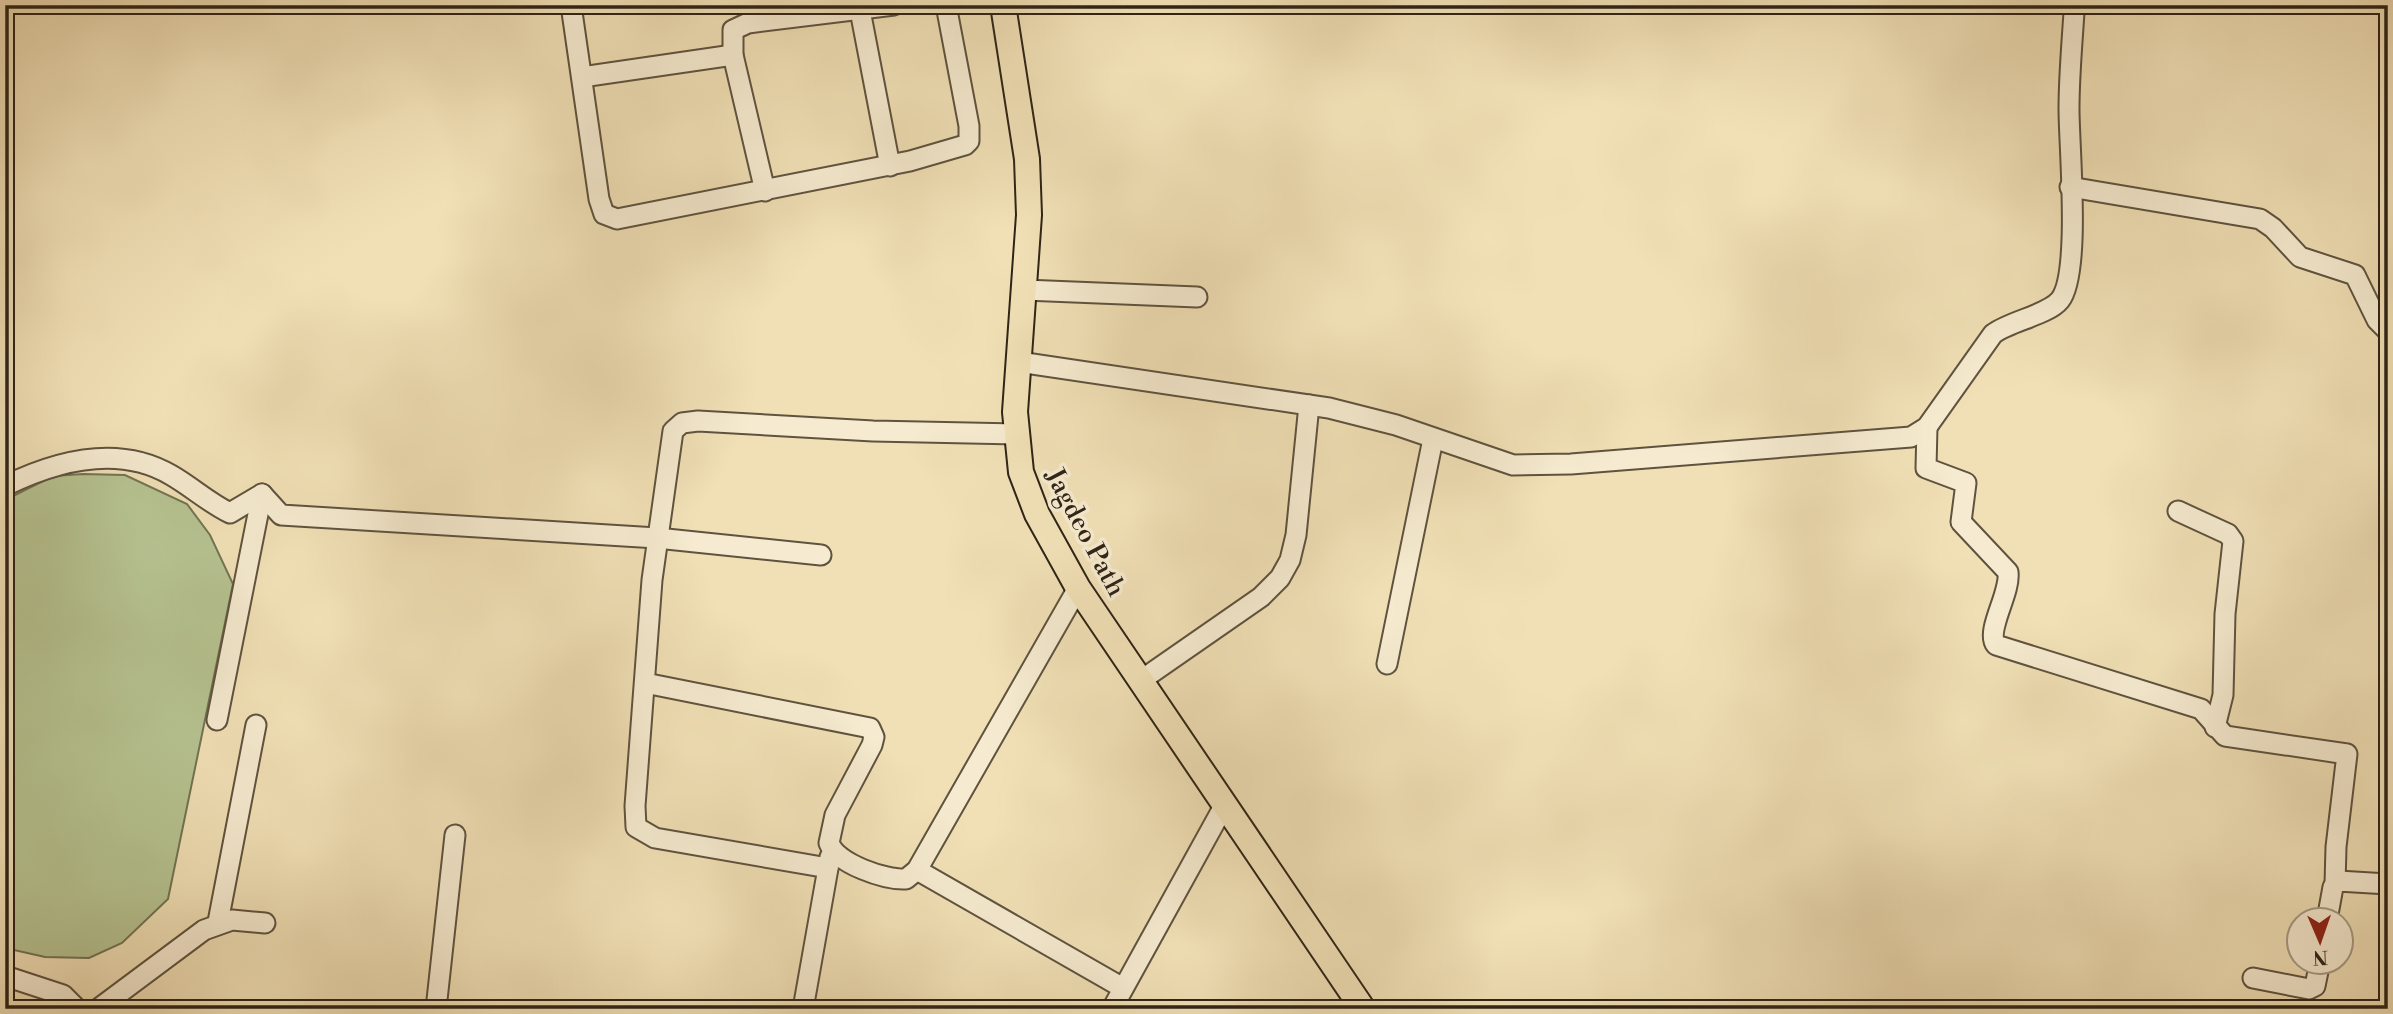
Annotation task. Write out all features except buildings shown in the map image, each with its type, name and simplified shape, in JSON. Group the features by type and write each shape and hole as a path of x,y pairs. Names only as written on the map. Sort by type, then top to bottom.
{"main road":[{"name":"Jagdeo Path","path":"1003,5 1027,159 1029,215 1017,434 1021,472 1033,503 1078,588 1363,1009"}],"street":[{"path":"571,5 599,199 604,214 629,219 890,166 958,148 969,141 946,5"},
{"path":"765,191 733,55 731,35 739,25 894,5"},
{"path":"1019,362 1310,405 1365,416 1513,465 1901,439 1917,435 1927,427 1993,334 2004,325 2053,306 2060,300 2068,281 2071,260 2069,80 2074,12 2078,5"},
{"path":"860,8 890,166"},
{"path":"582,77 733,55"},
{"path":"2070,187 2260,219 2273,228 2300,257 2355,275 2377,320 2388,331"},
{"path":"1024,290 1197,297"},
{"path":"1140,681 1261,597 1280,579 1290,560 1296,535 1310,405"},
{"path":"1017,434 682,423 670,439 657,538 635,806 639,831 655,838 845,860 890,878 906,879 917,870 1078,588"},
{"path":"1927,427 1926,468 1966,483 1961,522 2008,572 2008,588 1993,630 1994,643 2201,709 2225,736 2347,754 2336,847 2335,884 2330,906"},
{"path":"1387,664 1433,439"},
{"path":"5,486 34,471 63,462 118,459 144,464 170,474 230,513 262,494"},
{"path":"262,494 281,515 657,538 821,555"},
{"path":"217,720 262,494"},
{"path":"2179,511 2232,538 2225,614 2223,695 2215,727"},
{"path":"645,683 870,728 874,737 872,745 830,828 830,859 803,1009"},
{"path":"218,922 256,725"},
{"path":"1112,1009 1224,806"},
{"path":"436,1009 456,835"},
{"path":"917,870 1123,988"},
{"path":"2335,884 2347,880 2388,884"},
{"path":"98,1009 218,922 232,920 265,923"},
{"path":"5,976 63,995 77,1009"},
{"path":"2253,978 2308,989 2315,986 2317,976"}],"green space":[{"path":"125,475 187,504 210,535 233,584 168,899 122,943 89,958 45,957 5,948 5,500 53,476"}]}
